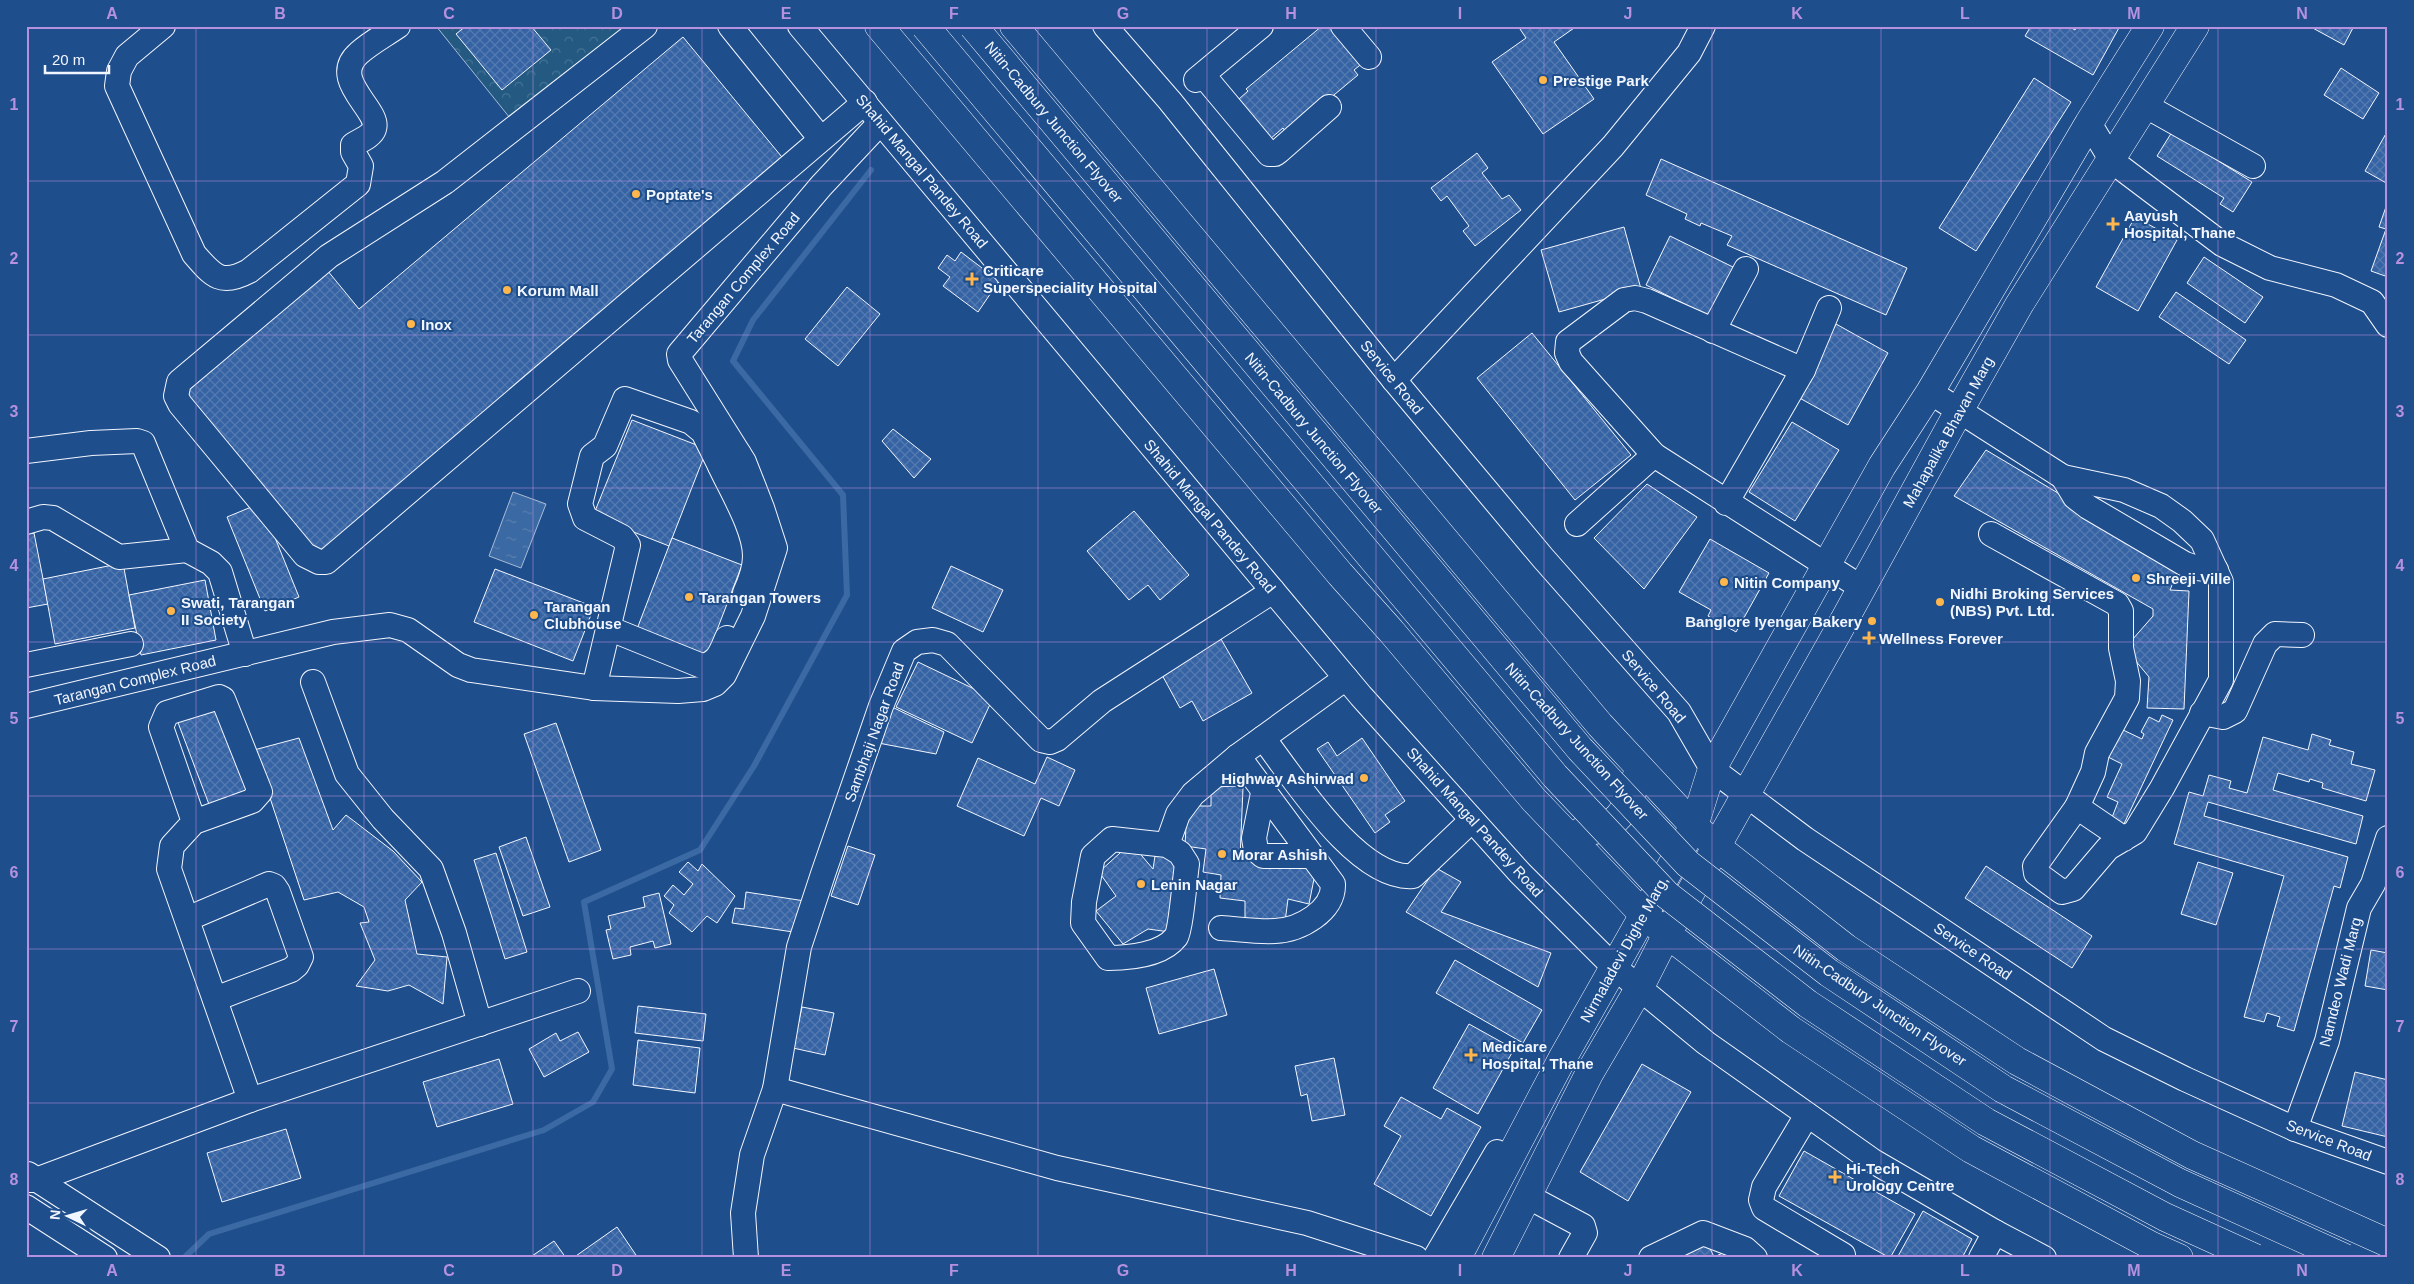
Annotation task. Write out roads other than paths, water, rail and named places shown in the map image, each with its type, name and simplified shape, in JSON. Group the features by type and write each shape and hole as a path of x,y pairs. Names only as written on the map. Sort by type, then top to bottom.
{"main road":[{"path":"879,26 1340,574 1391,631 1534,800 1644,914 1791,1030 1971,1149 2144,1242 2179,1258"},
{"path":"925,26 1555,776 1667,895 1808,1004 1986,1122 2165,1217 2254,1258"},
{"name":"Nitin-Cadbury Junction Flyover","path":"973,26 1580,749 1688,864 1829,974 2003,1089 2180,1184 2345,1258"},
{"path":"1014,26 1594,718 1694,826 1717,847 1846,948 2017,1061 2192,1155 2388,1243"},
{"path":"1694,826 1712,769 1882,466 1972,324 2089,123 2150,26"},
{"name":"Mahapalika Bhavan Marg","path":"1717,847 2001,337 2195,26"},
{"path":"1972,324 2001,337"},
{"path":"1563,829 1595,831 1615,822 1623,812 1633,787 1638,766"},
{"name":"Nirmaladevi Dighe Marg,","path":"1458,1258 1562,1059 1694,826"},
{"name":"Nirmaladevi Dighe Marg,","path":"1496,1258 1588,1074 1640,987 1717,847"}],"street":[{"path":"163,26 127,56 119,71 116,86 194,254 209,271 219,278 235,278 249,271 358,184 361,166 353,152 353,146 370,134 374,128 374,120 353,87 350,78 352,64 358,54 398,26"},
{"path":"645,26 445,182 329,256 179,382 176,396 180,404 305,555 312,560 326,562 865,102"},
{"path":"730,26 821,139"},
{"name":"Shahid Mangal Pandey Road","path":"800,26 1346,678 1520,874 1614,967 1640,987"},
{"name":"Service Road","path":"1106,26 1170,101 1394,380 1543,558 1679,712 1712,769 1805,839 2104,1039 2185,1079 2295,1128 2388,1162"},
{"path":"1261,26 1200,77 1269,154 1275,154 1279,151 1329,107"},
{"path":"1343,26 1369,58"},
{"path":"1394,380 1613,146 1689,53 1703,26"},
{"path":"2146,106 2253,166"},
{"name":"Tarangan Complex Road","path":"26,705 333,632 399,626 464,668 594,688 692,690 715,684 724,675 753,616 775,548 762,508 729,460 679,354 820,186 880,123"},
{"path":"2089,123 2112,161 2222,244 2270,268 2336,286 2372,302 2388,325"},
{"path":"1713,331 1746,269"},
{"path":"1802,370 1647,300 1635,298 1624,300 1568,342 1567,354 1571,362 1654,455 1726,503 1862,588"},
{"path":"1726,503 1802,370 1830,308"},
{"path":"1930,392 2063,477 2124,490 2161,506 2182,520 2202,540 2221,582 2220,680 2134,832 2108,848 2073,889 2062,892 2036,873 2035,866 2077,807 2093,772 2097,753 2127,698 2128,681 2121,648 2121,611 2117,604 1991,534"},
{"path":"594,688 608,628 628,546 622,537 585,518 580,504 592,456 605,446 624,399 690,422 703,432 729,460 755,555 750,581 717,659 710,664 695,665 608,628"},
{"path":"26,451 91,443 137,441 144,443 187,550"},
{"path":"1578,524 1654,455"},
{"path":"2063,477 2075,497 2088,507 2185,564 2216,570"},
{"path":"26,522 46,516 53,518 119,557 187,550 211,563 220,572 245,654"},
{"name":"Sambhaji Nagar Road","path":"742,1256 743,1213 752,1155 775,1089 800,947 880,706 904,651 917,642 933,640 947,644 1041,740 1050,742 1057,739 1102,701 1273,591"},
{"path":"2202,713 2223,717 2235,711 2265,644 2275,634 2302,635"},
{"path":"26,665 131,644"},
{"path":"1167,845 1178,814 1188,800 1238,756 1346,678"},
{"path":"313,682 347,774 383,818 431,869 454,933 480,1024"},
{"path":"194,822 161,727 167,713 219,697 223,699 260,792 252,801 194,822 172,846 169,869 193,916 222,996 250,1100"},
{"path":"1263,738 1345,843 1382,869 1402,877 1413,876 1472,820"},
{"path":"1220,928 1276,932 1292,928 1320,914 1333,892 1333,884 1263,793 1238,756"},
{"path":"1263,793 1254,838 1256,850 1263,856 1311,856"},
{"path":"2077,807 2124,839"},
{"path":"1112,839 1167,845 1180,854 1187,864 1178,935 1166,947 1128,958 1108,958 1083,923 1084,902 1094,856 1112,839"},
{"name":"Namdeo Wadi Marg","path":"2295,1128 2327,1040 2359,908 2373,884 2388,839"},
{"path":"193,916 269,884 274,886 278,892 301,957 297,966 222,996"},
{"path":"1640,987 1706,1044 1873,1161 1995,1232 2044,1258"},
{"path":"29,1178 250,1100 578,991"},
{"path":"1435,1258 1482,1181 1537,1079 1552,1058 1562,1059"},
{"path":"775,1089 1057,1168 1307,1223 1416,1258"},
{"path":"1807,1115 1764,1187 1761,1200 1764,1208 1843,1255"},
{"path":"29,1178 153,1254"},
{"path":"1527,1196 1583,1226 1585,1233 1571,1258"},
{"path":"26,1207 105,1258"},
{"path":"1981,1258 1995,1232"},
{"path":"1651,1258 1703,1233 1745,1249 1754,1258"}],"water":[{"path":"513,492 546,504 521,568 489,556"}],"waterway":[{"path":"184,1258 209,1234 544,1130 593,1102 612,1069 584,902 700,850 754,766 847,595 843,495 733,361 753,320 871,170"}],"place":[{"name":"Prestige Park","path":"1543,80"},
{"name":"Poptate's","path":"636,194"},
{"name":"Aayush Hospital, Thane","path":"2113,224"},
{"name":"Criticare Superspeciality Hospital","path":"972,279"},
{"name":"Korum Mall","path":"507,290"},
{"name":"Inox","path":"411,324"},
{"name":"Shreeji Ville","path":"2136,578"},
{"name":"Nitin Company","path":"1724,582"},
{"name":"Tarangan Towers","path":"689,597"},
{"name":"Nidhi Broking Services (NBS) Pvt. Ltd.","path":"1940,602"},
{"name":"Swati, Tarangan II Society","path":"171,611"},
{"name":"Tarangan Clubhouse","path":"534,615"},
{"name":"Banglore Iyengar Bakery","path":"1872,621"},
{"name":"Wellness Forever","path":"1869,638"},
{"name":"Highway Ashirwad","path":"1364,778"},
{"name":"Morar Ashish","path":"1222,854"},
{"name":"Lenin Nagar","path":"1141,884"},
{"name":"Medicare Hospital, Thane","path":"1471,1055"},
{"name":"Hi-Tech Urology Centre","path":"1835,1177"}]}
